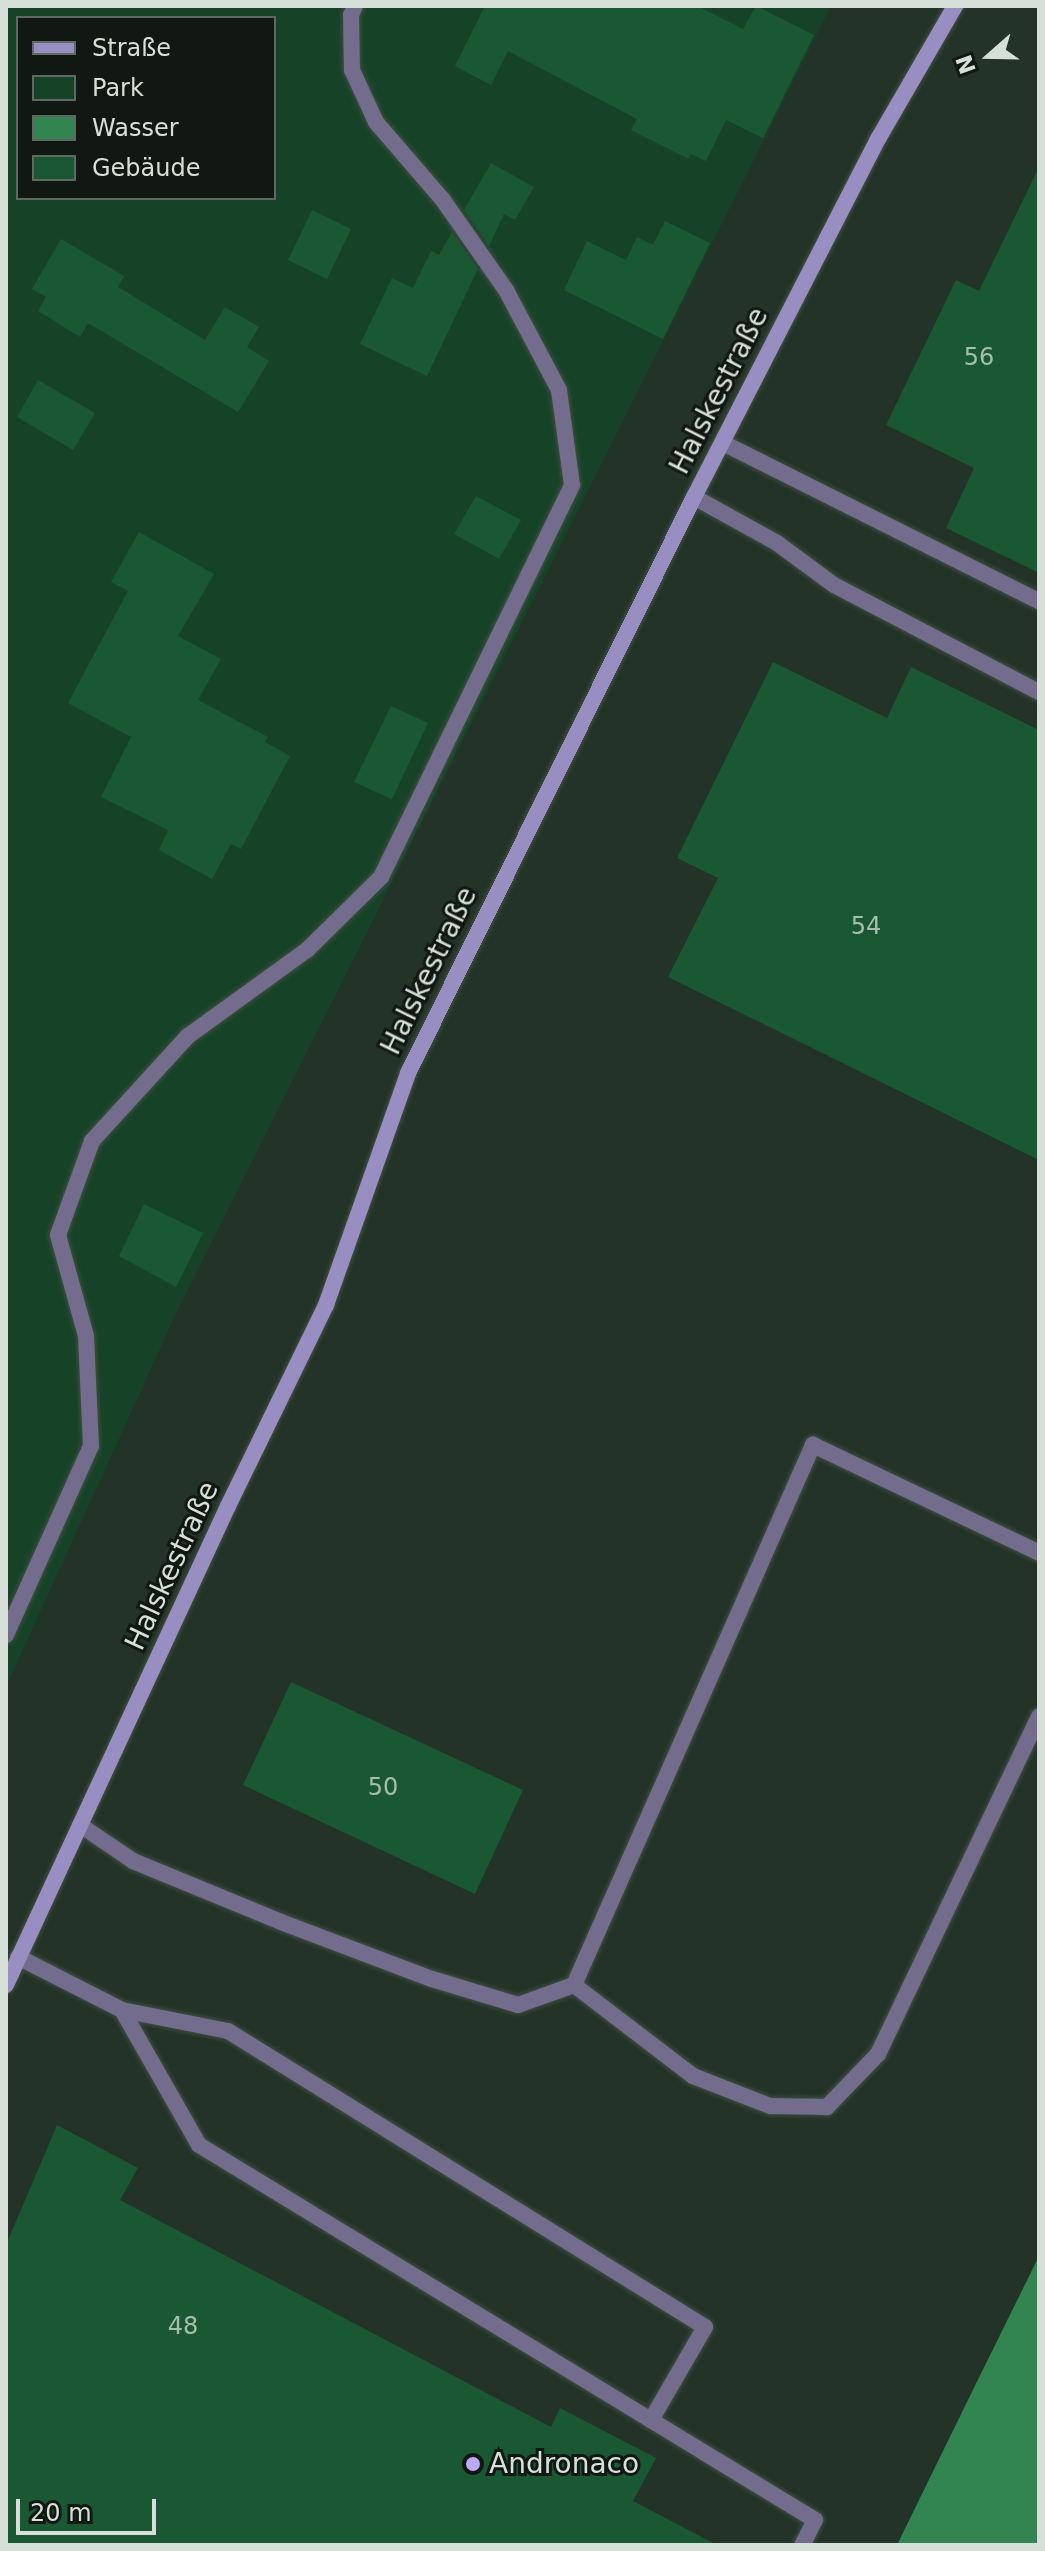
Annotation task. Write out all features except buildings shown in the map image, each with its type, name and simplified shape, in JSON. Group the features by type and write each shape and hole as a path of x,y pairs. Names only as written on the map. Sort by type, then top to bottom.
{"street":[{"name":"Halskestraße","path":"6,1985 326,1305 408,1073 694,497 878,139 955,6"}],"lane":[{"path":"6,1635 91,1446 86,1336 58,1235 92,1141 188,1036 307,950 381,877 572,485 559,390 506,290 443,200 376,122 352,70 351,15 355,6"},
{"path":"723,443 948,559 1039,601"},
{"path":"694,497 777,543 834,585 1039,692"},
{"path":"80,1825 133,1861 432,1979 518,2005 574,1985 813,1445 1039,1553"},
{"path":"574,1985 693,2076 770,2106 827,2107 878,2054 1039,1716"},
{"path":"18,1957 122,2010 228,2031 705,2327 651,2420"},
{"path":"122,2010 199,2145 815,2520 802,2545"}],"green space":[{"path":"6,6 831,6 179,1307 6,1687"}],"water":[{"path":"1039,2256 1039,2545 897,2545 965,2406"}],"place":[{"name":"Andronaco","path":"473,2464"}]}
